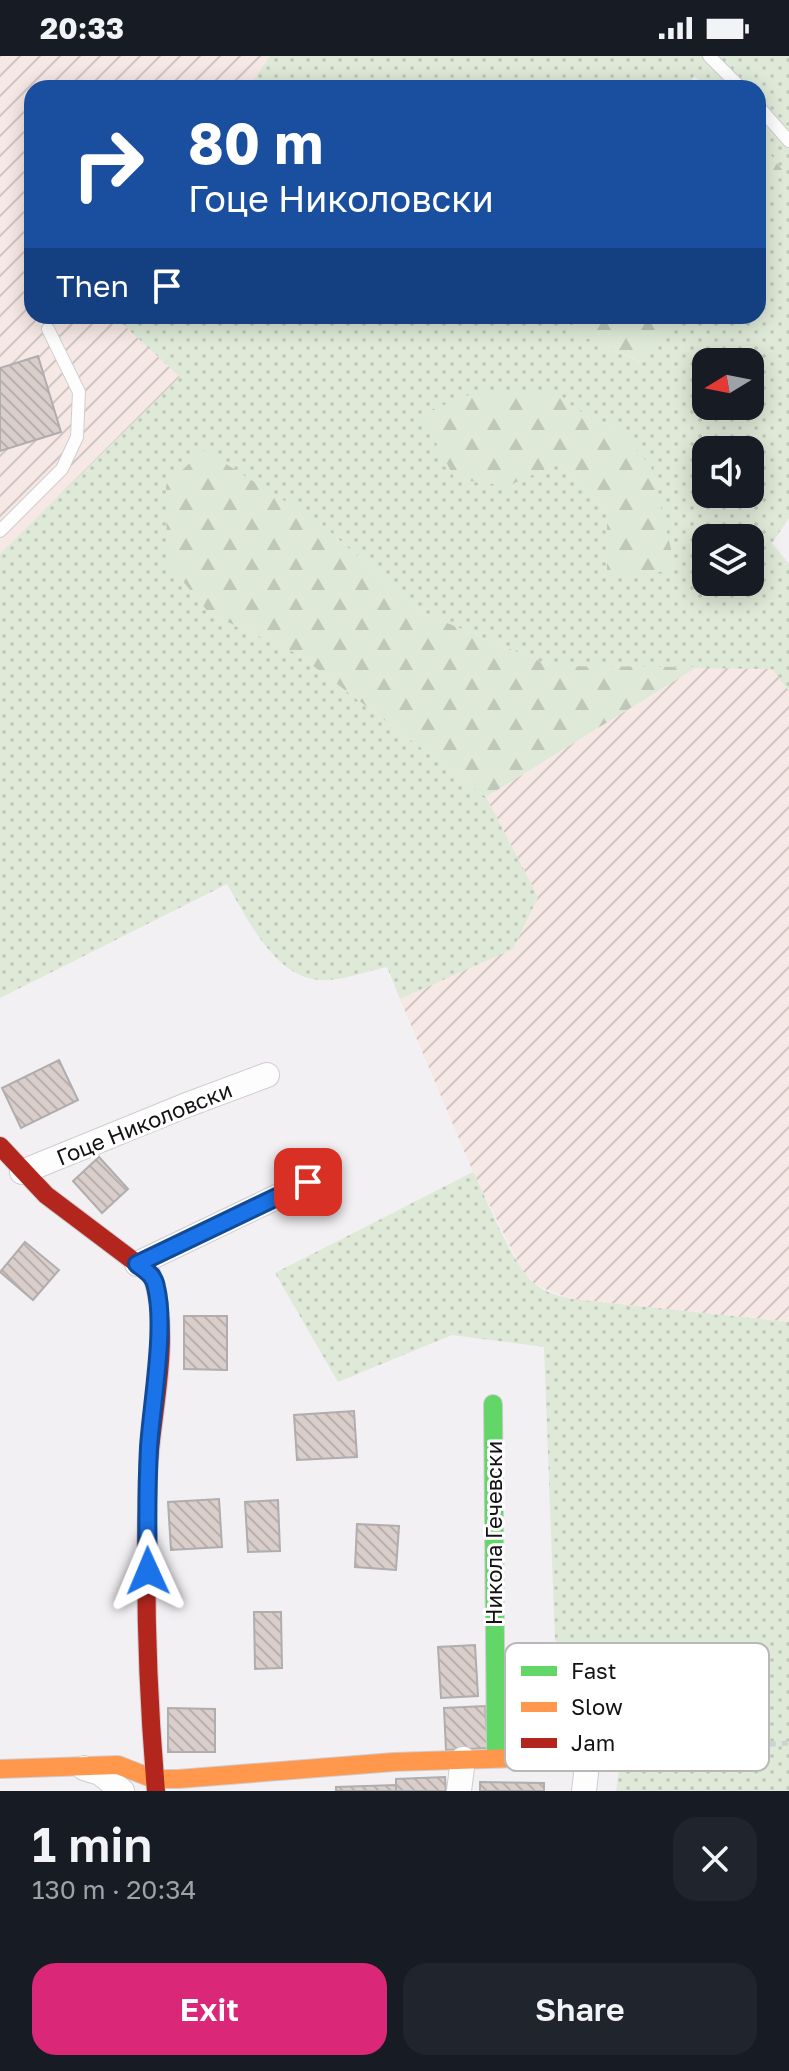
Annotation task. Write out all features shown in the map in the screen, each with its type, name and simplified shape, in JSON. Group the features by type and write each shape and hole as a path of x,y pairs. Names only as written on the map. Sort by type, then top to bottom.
{"street":[{"name":"Гоце Николовски","path":"22,1172 267,1075"},
{"name":"Гоце Николовски","path":"0,1146 46,1195 155,1281 158,1311 147,1511 155,1785"},
{"path":"137,1264 308,1182"},
{"name":"Никола Гечевски","path":"493,1404 496,1758"},
{"path":"0,1769 118,1765 155,1785 222,1776 324,1779 463,1759 505,1758"},
{"path":"459,1791 463,1759"},
{"path":"80,1767 100,1773 122,1791"},
{"path":"584,1791 586,1771"},
{"path":"202,1791 222,1776"}],"lane":[{"path":"709,56 733,80"},
{"path":"766,115 789,141"},
{"path":"0,531 62,469 77,437 79,392 48,329"}],"path":[{"path":"769,1744 789,1743"}],"shaded area":[{"path":"0,56 270,56 254,80 24,80 24,324 123,324 180,377 0,554"},
{"path":"697,667 773,669 789,691 789,1322 571,1299 535,1285 522,1270 473,1172 400,999 513,949 538,897 486,797"}],"green space":[{"path":"270,56 789,56 789,518 772,543 789,564 789,691 772,669 551,666 423,613 321,524 210,614 296,653 486,797 538,897 513,949 400,999 387,967 333,980 308,978 292,971 266,946 227,884 0,998 0,554 180,377 123,324 574,324 567,329 640,362 671,324 766,324 766,182 784,172 766,149 766,80 699,80 694,76 692,80 254,80","holes":["551,392 592,419 613,425 607,513 559,463"]},
{"path":"766,149 784,172 766,183"},
{"path":"574,324 672,324 641,362 566,329"},
{"path":"481,390 552,392 592,419 613,425 651,466 676,570 607,578 607,513 559,463 508,486 455,479 421,414"},
{"path":"204,450 321,524 423,613 551,666 697,667 486,797 296,653 210,614 167,562 166,485"},
{"path":"473,1172 519,1265 528,1278 545,1291 571,1299 789,1322 789,1791 616,1791 619,1771 769,1771 769,1643 557,1643 544,1347 452,1335 338,1382 275,1273"}],"building":[{"path":"38,356 61,432 0,451 0,368"},
{"path":"59,1060 78,1100 21,1128 2,1088"},
{"path":"99,1157 128,1189 102,1213 73,1181"},
{"path":"25,1242 59,1270 33,1300 0,1272"},
{"path":"184,1316 227,1316 227,1370 184,1369"},
{"path":"354,1411 357,1457 297,1460 294,1415"},
{"path":"219,1499 222,1547 171,1550 168,1502"},
{"path":"278,1500 280,1551 248,1552 245,1502"},
{"path":"357,1524 399,1526 396,1570 355,1567"},
{"path":"254,1612 281,1612 282,1668 255,1669"},
{"path":"475,1645 478,1696 441,1698 438,1647"},
{"path":"485,1706 488,1748 446,1750 444,1708"},
{"path":"168,1708 215,1709 215,1752 168,1752"},
{"path":"445,1777 446,1791 396,1791 396,1779"},
{"path":"480,1782 544,1783 544,1791 480,1791"},
{"path":"396,1785 396,1791 336,1791 336,1787"}],"traffic: fast":[{"path":"493,1404 496,1758"}],"traffic: slow":[{"path":"0,1769 118,1765 154,1779 178,1779 394,1762 505,1758"}],"traffic: jam":[{"path":"0,1146 46,1195 152,1275 158,1299 161,1349 148,1475 146,1554 148,1673 156,1791"}],"route":[{"path":"148,1571 149,1449 157,1359 158,1301 152,1275 137,1264 308,1182"}]}
